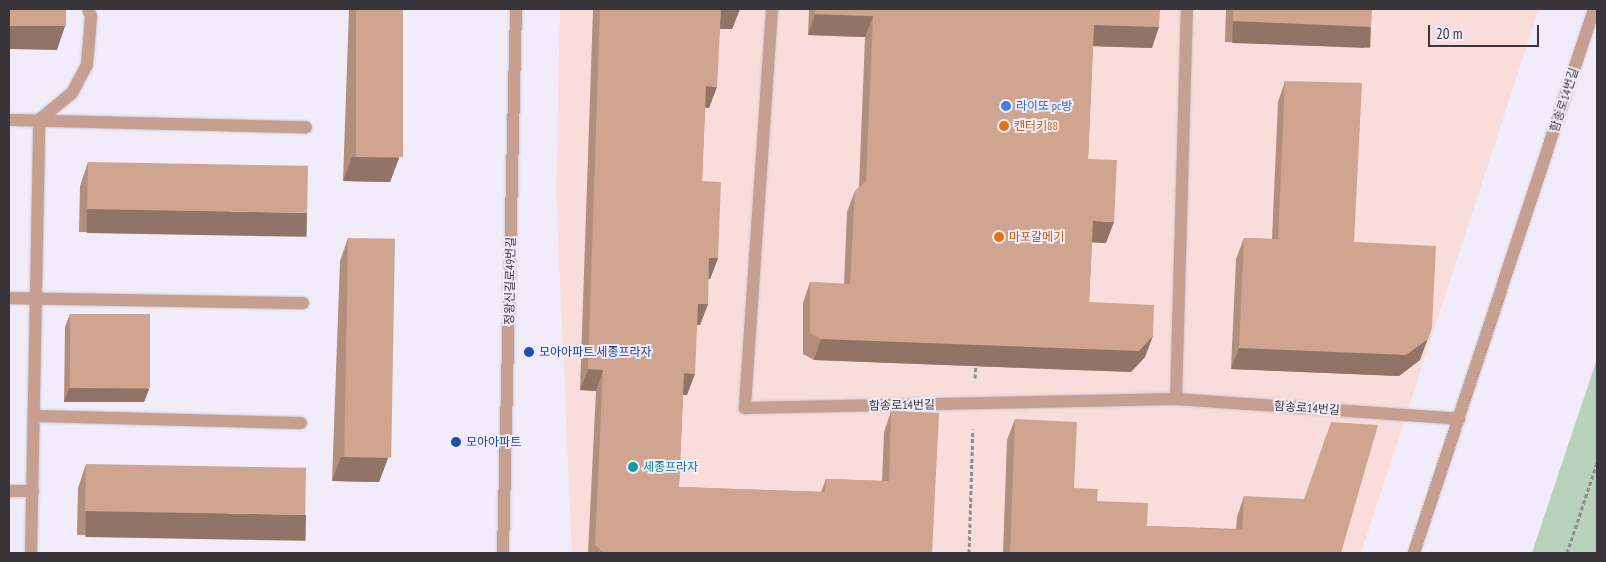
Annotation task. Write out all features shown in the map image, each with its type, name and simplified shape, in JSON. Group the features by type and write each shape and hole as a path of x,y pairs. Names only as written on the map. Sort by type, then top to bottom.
{"street":[{"path":"38,120 72,93 87,65 91,16 88,9"},
{"name":"정왕신길로49번길","path":"503,553 516,9"},
{"name":"함송로14번길","path":"772,9 745,408 1176,399 1459,419"},
{"path":"1176,399 1187,9"},
{"name":"함송로14번길","path":"1414,553 1594,9"},
{"path":"9,120 306,127"},
{"path":"32,553 38,120"},
{"path":"9,298 303,303"},
{"path":"34,416 301,423"},
{"path":"9,491 32,491"}],"path":[{"path":"969,553 976,354"},
{"path":"1567,553 1597,463"}],"shaded area":[{"path":"560,9 1539,9 1361,553 572,553 556,191"}],"green space":[{"path":"1597,359 1597,553 1532,553"}],"building":[{"path":"9,9 66,9 66,26 9,26"},
{"path":"356,9 403,9 403,157 356,157"},
{"path":"600,9 721,9 717,87 706,86 702,181 721,182 718,258 709,258 708,304 698,304 695,374 684,373 679,487 825,492 826,479 889,481 891,411 939,413 932,553 604,553 595,545 603,370 588,369"},
{"path":"815,9 1160,9 1159,27 1094,25 1088,159 1117,160 1114,222 1093,221 1089,302 1154,305 1153,336 1139,351 821,339 810,333 810,282 850,284 855,191 866,181 873,16 815,14"},
{"path":"1233,9 1372,9 1371,27 1233,21"},
{"path":"1285,81 1362,83 1354,242 1436,246 1432,327 1428,339 1406,355 1239,348 1244,238 1278,239"},
{"path":"88,162 308,166 307,213 87,209"},
{"path":"348,238 395,239 391,458 344,457"},
{"path":"70,314 150,314 150,388 70,388"},
{"path":"1015,419 1077,422 1074,488 1098,489 1097,501 1148,503 1147,526 1242,530 1244,496 1304,499 1331,422 1378,425 1341,553 1010,553"},
{"path":"86,464 306,468 305,515 85,511"}],"place":[{"name":"라이또 pc방","path":"1006,106"},
{"name":"캔터키88","path":"1004,126"},
{"name":"마포갈메기","path":"999,237"},
{"name":"모아아파트.세종프라자","path":"529,352"},
{"name":"모아아파트","path":"456,442"},
{"name":"세종프라자","path":"633,467"}]}
